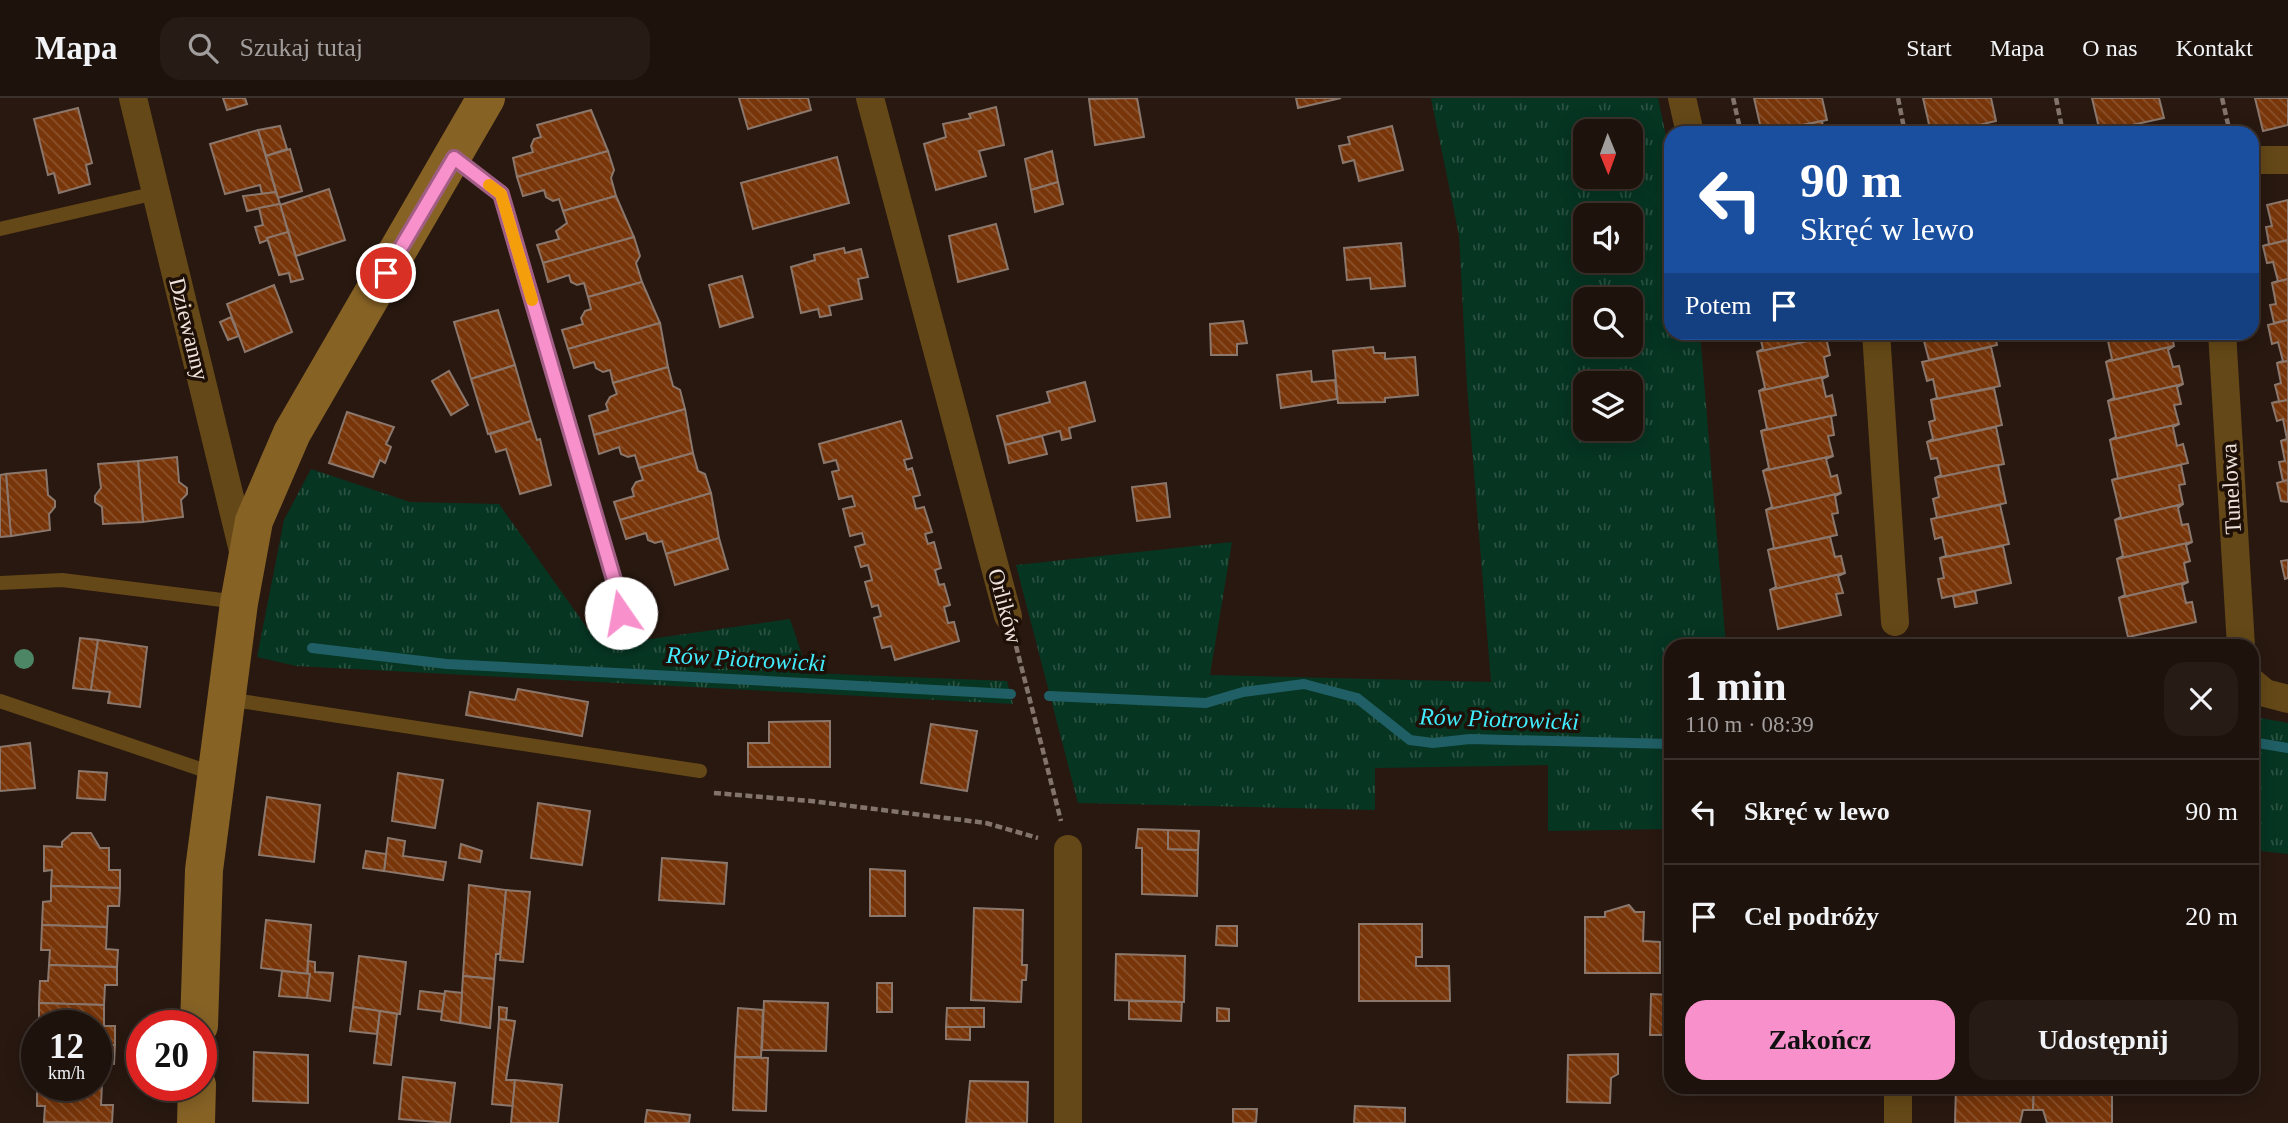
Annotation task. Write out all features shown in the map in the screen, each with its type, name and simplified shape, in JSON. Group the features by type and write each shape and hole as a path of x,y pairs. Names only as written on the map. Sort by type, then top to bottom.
{"street":[{"name":"Dziewanny","path":"133,98 245,561"},
{"path":"200,1010 204,870 245,561 254,522 292,433 454,158 486,98"},
{"name":"Orlików","path":"870,98 1008,616"},
{"path":"1682,98 1688,126"},
{"path":"2259,160 2288,160"},
{"path":"1876,340 1895,622"},
{"name":"Tunelowa","path":"2222,340 2241,639"},
{"path":"2259,688 2265,693 2288,699"},
{"path":"1068,849 1068,1123"},
{"path":"1898,1094 1898,1123"},
{"path":"196,1123 197,1101"}],"lane":[{"path":"454,158 501,194 622,607 618,617"},
{"path":"0,229 156,193"},
{"path":"0,583 61,580 239,603"},
{"path":"226,699 700,771"},
{"path":"0,701 216,774"}],"path":[{"path":"1733,98 1739,126"},
{"path":"1898,98 1904,126"},
{"path":"2056,98 2062,126"},
{"path":"2222,98 2228,126"},
{"name":"Orlików","path":"1008,616 1068,849"}],"green space":[{"path":"1431,98 1658,98 1664,127 1664,340 1701,340 1725,639 1664,639 1664,829 1548,831 1548,765 1375,768 1375,810 1078,803 1016,565 1232,542 1210,675 1491,682 1467,386 1459,235"},
{"path":"311,469 410,502 499,504 595,639 615,644 790,619 808,673 1007,681 1013,704 296,666 257,657 284,520"},
{"path":"2259,716 2288,723 2288,854 2259,851"}],"building":[{"path":"223,98 245,98 247,104 227,110"},
{"path":"739,98 808,98 811,110 748,129"},
{"path":"1137,98 1144,137 1095,145 1089,99"},
{"path":"1296,98 1341,98 1298,108"},
{"path":"1754,98 1822,98 1827,120 1797,126 1760,126"},
{"path":"1923,98 1991,98 1996,121 1975,126 1929,126"},
{"path":"2092,98 2159,98 2164,118 2127,126 2099,126"},
{"path":"2255,98 2288,98 2288,125 2263,131"},
{"path":"996,107 1004,145 979,151 986,176 936,190 924,144 946,137 943,124 971,118 969,114"},
{"path":"78,108 92,163 86,165 90,184 59,193 54,173 48,175 34,119"},
{"path":"591,110 608,151 517,177 513,158 533,152 531,146 534,139 541,137 537,125"},
{"path":"1822,121 1823,126 1800,126"},
{"path":"280,126 287,149 266,156 258,130"},
{"path":"1392,126 1403,170 1359,181 1354,160 1343,163 1339,146 1350,144 1348,137"},
{"path":"258,130 276,192 262,194 260,185 225,194 210,144"},
{"path":"290,149 302,191 278,198 266,156"},
{"path":"608,151 614,170 611,178 616,196 563,211 559,199 553,201 546,197 544,190 523,196 517,177"},
{"path":"1052,151 1058,182 1031,190 1025,159"},
{"path":"837,157 849,203 753,229 741,183"},
{"path":"1058,182 1063,204 1035,212 1031,190"},
{"path":"329,189 345,240 296,256 280,205"},
{"path":"276,192 280,204 247,211 243,196"},
{"path":"616,196 634,237 543,263 537,245 559,239 556,231 567,223 563,211"},
{"path":"2288,200 2288,240 2263,246 2269,244 2266,227 2272,226 2267,205"},
{"path":"280,204 288,232 260,243 255,227 263,225 259,208"},
{"path":"996,224 1008,269 958,282 949,236"},
{"path":"288,232 303,279 291,282 289,273 279,275 267,238"},
{"path":"634,237 640,256 636,263 642,282 588,297 584,283 577,285 571,282 569,275 548,282 543,263"},
{"path":"2288,240 2288,279 2272,283 2278,281 2273,262 2267,263 2263,246"},
{"path":"1401,243 1405,286 1371,289 1370,278 1347,280 1344,248"},
{"path":"844,248 845,253 861,249 868,277 858,279 862,299 829,306 831,315 820,317 818,309 801,313 791,267 815,260 814,255"},
{"path":"742,276 753,317 720,327 709,285"},
{"path":"2288,279 2288,320 2274,323 2270,305 2276,304 2272,283"},
{"path":"642,282 660,323 568,349 562,330 583,324 581,318 585,311 591,309 588,297"},
{"path":"274,285 292,332 245,352 227,304"},
{"path":"498,310 515,365 471,379 454,322"},
{"path":"231,317 239,336 228,340 220,322"},
{"path":"2288,320 2288,361 2277,363 2283,361 2278,342 2272,344 2268,325"},
{"path":"1243,321 1247,343 1237,344 1237,355 1211,355 1210,324"},
{"path":"660,323 668,367 613,383 610,370 603,372 596,368 594,362 574,368 568,349"},
{"path":"1761,340 1813,340 1757,352 1763,349"},
{"path":"1813,340 1826,340 1830,355 1824,357 1828,376 1759,391 1765,388 1757,352"},
{"path":"1996,340 1997,345 1929,360 1924,341"},
{"path":"2108,340 2173,340 2174,346 2106,362 2112,359"},
{"path":"2174,346 2168,350 2173,367 2179,366 2183,384 2108,401 2114,398 2106,362"},
{"path":"1373,347 1374,353 1385,353 1385,359 1415,357 1418,395 1385,398 1385,402 1338,403 1333,351"},
{"path":"1991,347 2000,386 1931,400 1937,398 1933,379 1927,381 1922,362"},
{"path":"2288,361 2288,400 2272,403 2279,401 2275,385 2281,383 2277,363"},
{"path":"515,365 531,421 488,434 471,379"},
{"path":"668,367 673,386 680,390 685,409 594,435 589,416 608,410 606,404 610,397 617,394 613,383"},
{"path":"449,371 468,405 451,415 432,381"},
{"path":"1311,371 1312,382 1335,380 1337,399 1281,408 1277,375"},
{"path":"1828,376 1822,379 1826,397 1832,395 1836,415 1761,431 1767,429 1759,391"},
{"path":"1085,382 1095,421 1069,428 1071,438 1062,440 1060,431 1005,445 997,416 1050,402 1047,392"},
{"path":"2183,384 2177,387 2181,404 2174,405 2179,424 2110,440 2116,437 2108,401"},
{"path":"1994,388 2002,425 1927,442 1933,439 1929,422 1935,420 1931,400"},
{"path":"2288,400 2288,439 2281,441 2287,439 2283,419 2277,421 2272,403"},
{"path":"685,409 693,453 639,468 635,455 628,457 621,454 619,447 599,454 594,435"},
{"path":"347,412 394,427 386,444 391,447 385,463 380,460 373,477 329,463"},
{"path":"1831,416 1834,435 1828,436 1833,456 1763,471 1769,468 1761,431"},
{"path":"531,421 537,440 540,439 551,485 520,494 506,449 496,452 490,434"},
{"path":"901,421 912,458 904,460 907,470 912,468 920,495 913,497 916,509 924,507 932,532 925,534 928,544 934,542 941,568 935,570 939,585 944,584 950,605 944,607 948,623 954,622 959,641 895,660 891,646 882,648 874,618 881,616 878,605 872,607 865,582 872,580 868,565 861,567 855,547 865,544 862,533 850,536 843,509 855,506 852,496 839,499 832,472 839,470 836,460 824,463 819,444"},
{"path":"2179,424 2173,427 2177,446 2183,444 2188,463 2112,480 2118,478 2110,440"},
{"path":"1996,427 2004,464 1935,478 1941,475 1937,458 1931,459 1927,442"},
{"path":"1042,436 1047,454 1009,463 1005,445"},
{"path":"2288,439 2288,480 2283,481 2279,462 2285,461 2281,441"},
{"path":"693,453 698,471 705,474 711,493 620,520 614,502 634,496 632,489 636,482 643,480 639,468"},
{"path":"1833,456 1826,459 1831,477 1837,475 1841,493 1766,510 1772,507 1763,471"},
{"path":"177,457 179,482 187,488 187,494 181,500 183,517 143,522 138,461"},
{"path":"138,461 143,522 103,524 102,507 95,502 95,496 101,488 98,464"},
{"path":"1998,465 2006,503 1937,518 1933,499 1939,497 1935,478"},
{"path":"2181,465 2185,484 2179,485 2183,504 2115,520 2121,517 2112,480"},
{"path":"46,470 48,495 55,501 55,507 49,514 50,530 11,536 6,474"},
{"path":"6,474 11,536 0,537 0,475"},
{"path":"2288,480 2288,502 2281,501 2277,483"},
{"path":"1166,483 1170,517 1137,521 1132,487"},
{"path":"711,493 719,538 666,554 662,541 655,543 648,540 646,533 626,539 620,520"},
{"path":"1841,493 1835,496 1838,513 1832,514 1837,535 1768,550 1774,548 1766,510"},
{"path":"2183,504 2178,508 2182,525 2188,524 2192,542 2117,559 2123,556 2115,520"},
{"path":"2000,505 2009,544 1940,558 1946,556 1942,537 1935,539 1931,519"},
{"path":"1830,537 1835,557 1841,556 1845,573 1770,590 1776,587 1768,550"},
{"path":"719,538 728,569 675,585 666,554"},
{"path":"2192,542 2186,545 2190,561 2184,563 2188,582 2119,598 2125,595 2117,559"},
{"path":"2003,546 2011,583 1942,598 1938,579 1944,578 1940,558"},
{"path":"2288,560 2288,578 2285,579 2281,561"},
{"path":"1845,573 1838,576 1843,593 1836,594 1841,615 1778,629 1770,590"},
{"path":"2188,582 2182,585 2186,603 2192,602 2196,622 2128,637 2119,598"},
{"path":"1975,591 1977,603 1955,607 1953,596"},
{"path":"80,638 98,640 91,690 73,688"},
{"path":"98,640 147,647 140,707 108,703 110,692 91,690"},
{"path":"518,689 588,702 582,736 466,715 470,692 515,700"},
{"path":"830,721 830,767 748,767 748,743 769,743 769,722"},
{"path":"931,724 977,731 967,791 921,783"},
{"path":"30,743 35,788 0,791 0,747"},
{"path":"79,771 107,773 105,800 77,798"},
{"path":"398,773 443,780 435,828 392,821"},
{"path":"267,797 320,805 314,862 259,855"},
{"path":"538,803 590,811 582,865 531,858"},
{"path":"1138,829 1168,830 1168,849 1198,850 1197,896 1142,894 1142,848 1136,848"},
{"path":"1168,830 1199,831 1198,850 1168,849"},
{"path":"72,833 91,833 100,848 109,848 109,870 120,870 120,888 51,886 52,870 44,871 44,846 62,847 62,842"},
{"path":"388,838 405,841 403,856 446,862 443,880 384,871"},
{"path":"461,844 482,851 480,862 459,858"},
{"path":"366,851 386,854 384,871 363,868"},
{"path":"662,858 727,863 724,904 659,900"},
{"path":"870,869 905,871 905,916 870,916"},
{"path":"469,885 506,890 500,954 496,954 494,979 463,976"},
{"path":"51,886 120,888 119,906 108,906 107,927 42,925 43,902 51,901"},
{"path":"506,890 530,892 523,962 500,960"},
{"path":"1629,905 1635,912 1644,912 1643,941 1660,942 1660,973 1585,973 1585,917 1605,917 1605,912"},
{"path":"974,908 1023,910 1022,965 1027,965 1026,980 1022,980 1021,1002 971,1000"},
{"path":"266,920 311,925 307,974 261,968"},
{"path":"1359,924 1422,924 1422,957 1416,957 1416,966 1449,966 1450,1001 1359,1001"},
{"path":"42,925 107,927 106,949 118,950 117,967 49,965 50,950 41,950"},
{"path":"1217,926 1237,926 1237,946 1216,945"},
{"path":"1116,954 1185,956 1184,1002 1115,1000"},
{"path":"359,956 406,962 400,1014 353,1007"},
{"path":"308,961 315,962 315,972 333,973 330,1001 307,998"},
{"path":"49,965 117,967 117,985 105,985 104,1005 39,1003 40,981 48,981"},
{"path":"282,971 310,974 307,998 279,996"},
{"path":"463,976 494,979 490,1028 460,1023"},
{"path":"877,983 892,983 892,1012 877,1012"},
{"path":"420,991 445,994 442,1012 418,1009"},
{"path":"445,991 462,993 460,1023 441,1020"},
{"path":"1651,994 1664,995 1664,1035 1650,1035"},
{"path":"764,1001 828,1003 826,1051 762,1050"},
{"path":"1129,1001 1182,1002 1181,1021 1129,1019"},
{"path":"39,1003 104,1005 104,1010 39,1010"},
{"path":"353,1007 380,1011 377,1034 350,1031"},
{"path":"499,1007 507,1008 506,1020 499,1019"},
{"path":"738,1008 763,1010 761,1057 735,1057"},
{"path":"947,1008 984,1008 984,1027 946,1027"},
{"path":"1217,1008 1229,1009 1229,1021 1217,1021"},
{"path":"380,1011 397,1014 391,1065 374,1063"},
{"path":"499,1019 515,1021 506,1080 515,1080 513,1106 492,1104"},
{"path":"112,1026 115,1026 115,1045 112,1045"},
{"path":"946,1027 970,1027 970,1040 946,1039"},
{"path":"112,1045 115,1045 112,1064"},
{"path":"254,1052 308,1055 308,1103 253,1101"},
{"path":"1618,1054 1618,1074 1611,1078 1610,1103 1567,1102 1568,1055"},
{"path":"735,1057 768,1058 766,1111 733,1110"},
{"path":"403,1077 455,1083 450,1123 399,1119"},
{"path":"515,1080 562,1085 558,1123 511,1123"},
{"path":"970,1081 1028,1082 1027,1123 966,1123"},
{"path":"1956,1094 2034,1094 2033,1110 2023,1110 2020,1123 1955,1123"},
{"path":"2034,1094 2112,1094 2112,1123 2047,1123 2043,1110 2033,1110"},
{"path":"37,1101 101,1101 101,1105 113,1105 112,1123 44,1122 45,1106 37,1106"},
{"path":"1355,1106 1405,1108 1405,1123 1354,1123"},
{"path":"1233,1109 1257,1109 1256,1123 1233,1123"},
{"path":"647,1110 690,1115 689,1123 645,1123"}],"waterway":[{"name":"Rów Piotrowicki","path":"312,648 447,664 1011,694"},
{"name":"Rów Piotrowicki","path":"1049,696 1206,703 1243,692 1304,684 1357,698 1410,740 1433,743 1470,739 1664,744"},
{"name":"Rów Piotrowicki","path":"2259,743 2288,748"}],"slow traffic":[{"path":"489,185 501,194 532,300"}],"route":[{"path":"386,273 454,158 501,194 622,607 621,613"}]}
